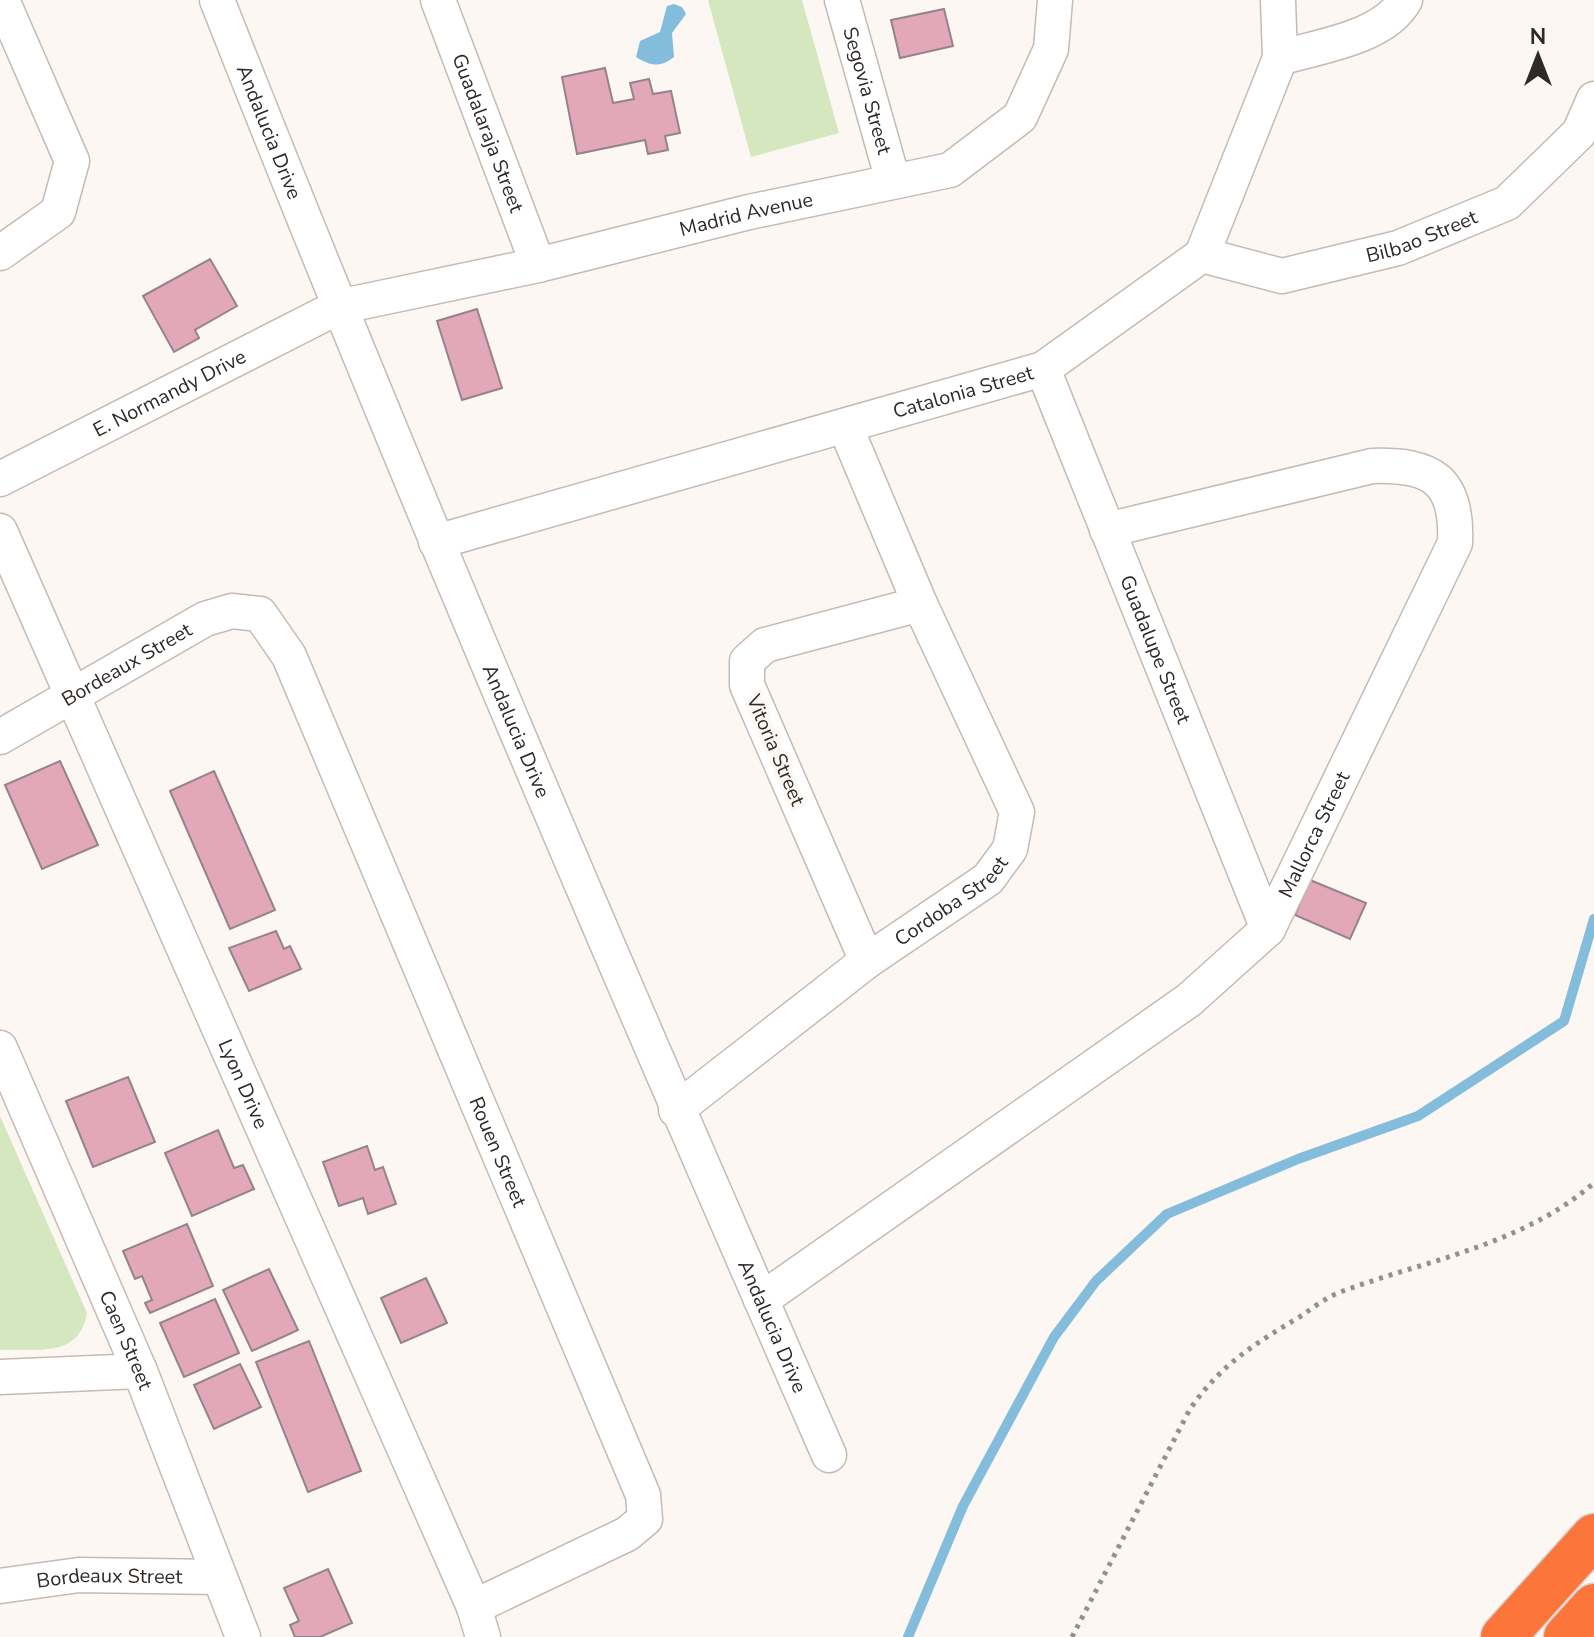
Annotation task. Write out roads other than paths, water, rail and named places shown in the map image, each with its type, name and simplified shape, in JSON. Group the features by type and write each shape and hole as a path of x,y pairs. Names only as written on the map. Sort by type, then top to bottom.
{"highway":[{"path":"1503,1637 1594,1536"},
{"path":"1566,1637 1594,1606"}],"street":[{"path":"0,253 58,212 72,161 2,0"},
{"name":"Andalucia Drive","path":"217,0 338,307 436,542 676,1110 829,1455"},
{"name":"Segovia Street","path":"842,0 893,181"},
{"name":"Madrid Avenue","path":"338,307 538,265 950,170 1020,117 1051,49 1055,0"},
{"path":"1202,255 1280,58 1278,0"},
{"path":"1280,58 1374,28 1400,10 1405,0"},
{"name":"Guadalaraja Street","path":"448,2 538,265"},
{"name":"Bilbao Street","path":"1202,255 1282,276 1398,248 1507,203 1579,133 1594,99"},
{"name":"Catalonia Street","path":"436,542 1043,369 1202,255"},
{"name":"E. Normandy Drive","path":"0,479 338,307"},
{"name":"Guadalupe Street","path":"1043,369 1268,929"},
{"name":"Cordoba Street","path":"676,1110 867,961 988,879 1010,849 1017,812 920,604 845,426"},
{"name":"Mallorca Street","path":"761,1300 1189,1000 1268,929 1455,543 1457,513 1444,483 1407,465 1372,466 1107,530"},
{"name":"Lyon Drive","path":"0,531 479,1622"},
{"name":"Vitoria Street","path":"867,961 747,685 747,661 765,645 920,604"},
{"name":"Bordeaux Street","path":"0,737 205,619 232,611 260,614"},
{"name":"Rouen Street","path":"260,614 289,656 643,1495 645,1519 627,1534 479,1622"},
{"name":"Caen Street","path":"0,1048 140,1371 243,1637"},
{"path":"0,1377 140,1371"},
{"name":"Bordeaux Street","path":"0,1586 79,1575 218,1577"}],"water":[{"path":"674,4 682,7 686,14 672,33 674,57 655,64 636,57 640,41 660,32 667,6"}],"waterway":[{"path":"908,1637 963,1506 1054,1337 1096,1281 1167,1214 1298,1159 1418,1116 1564,1021 1594,919"}]}
